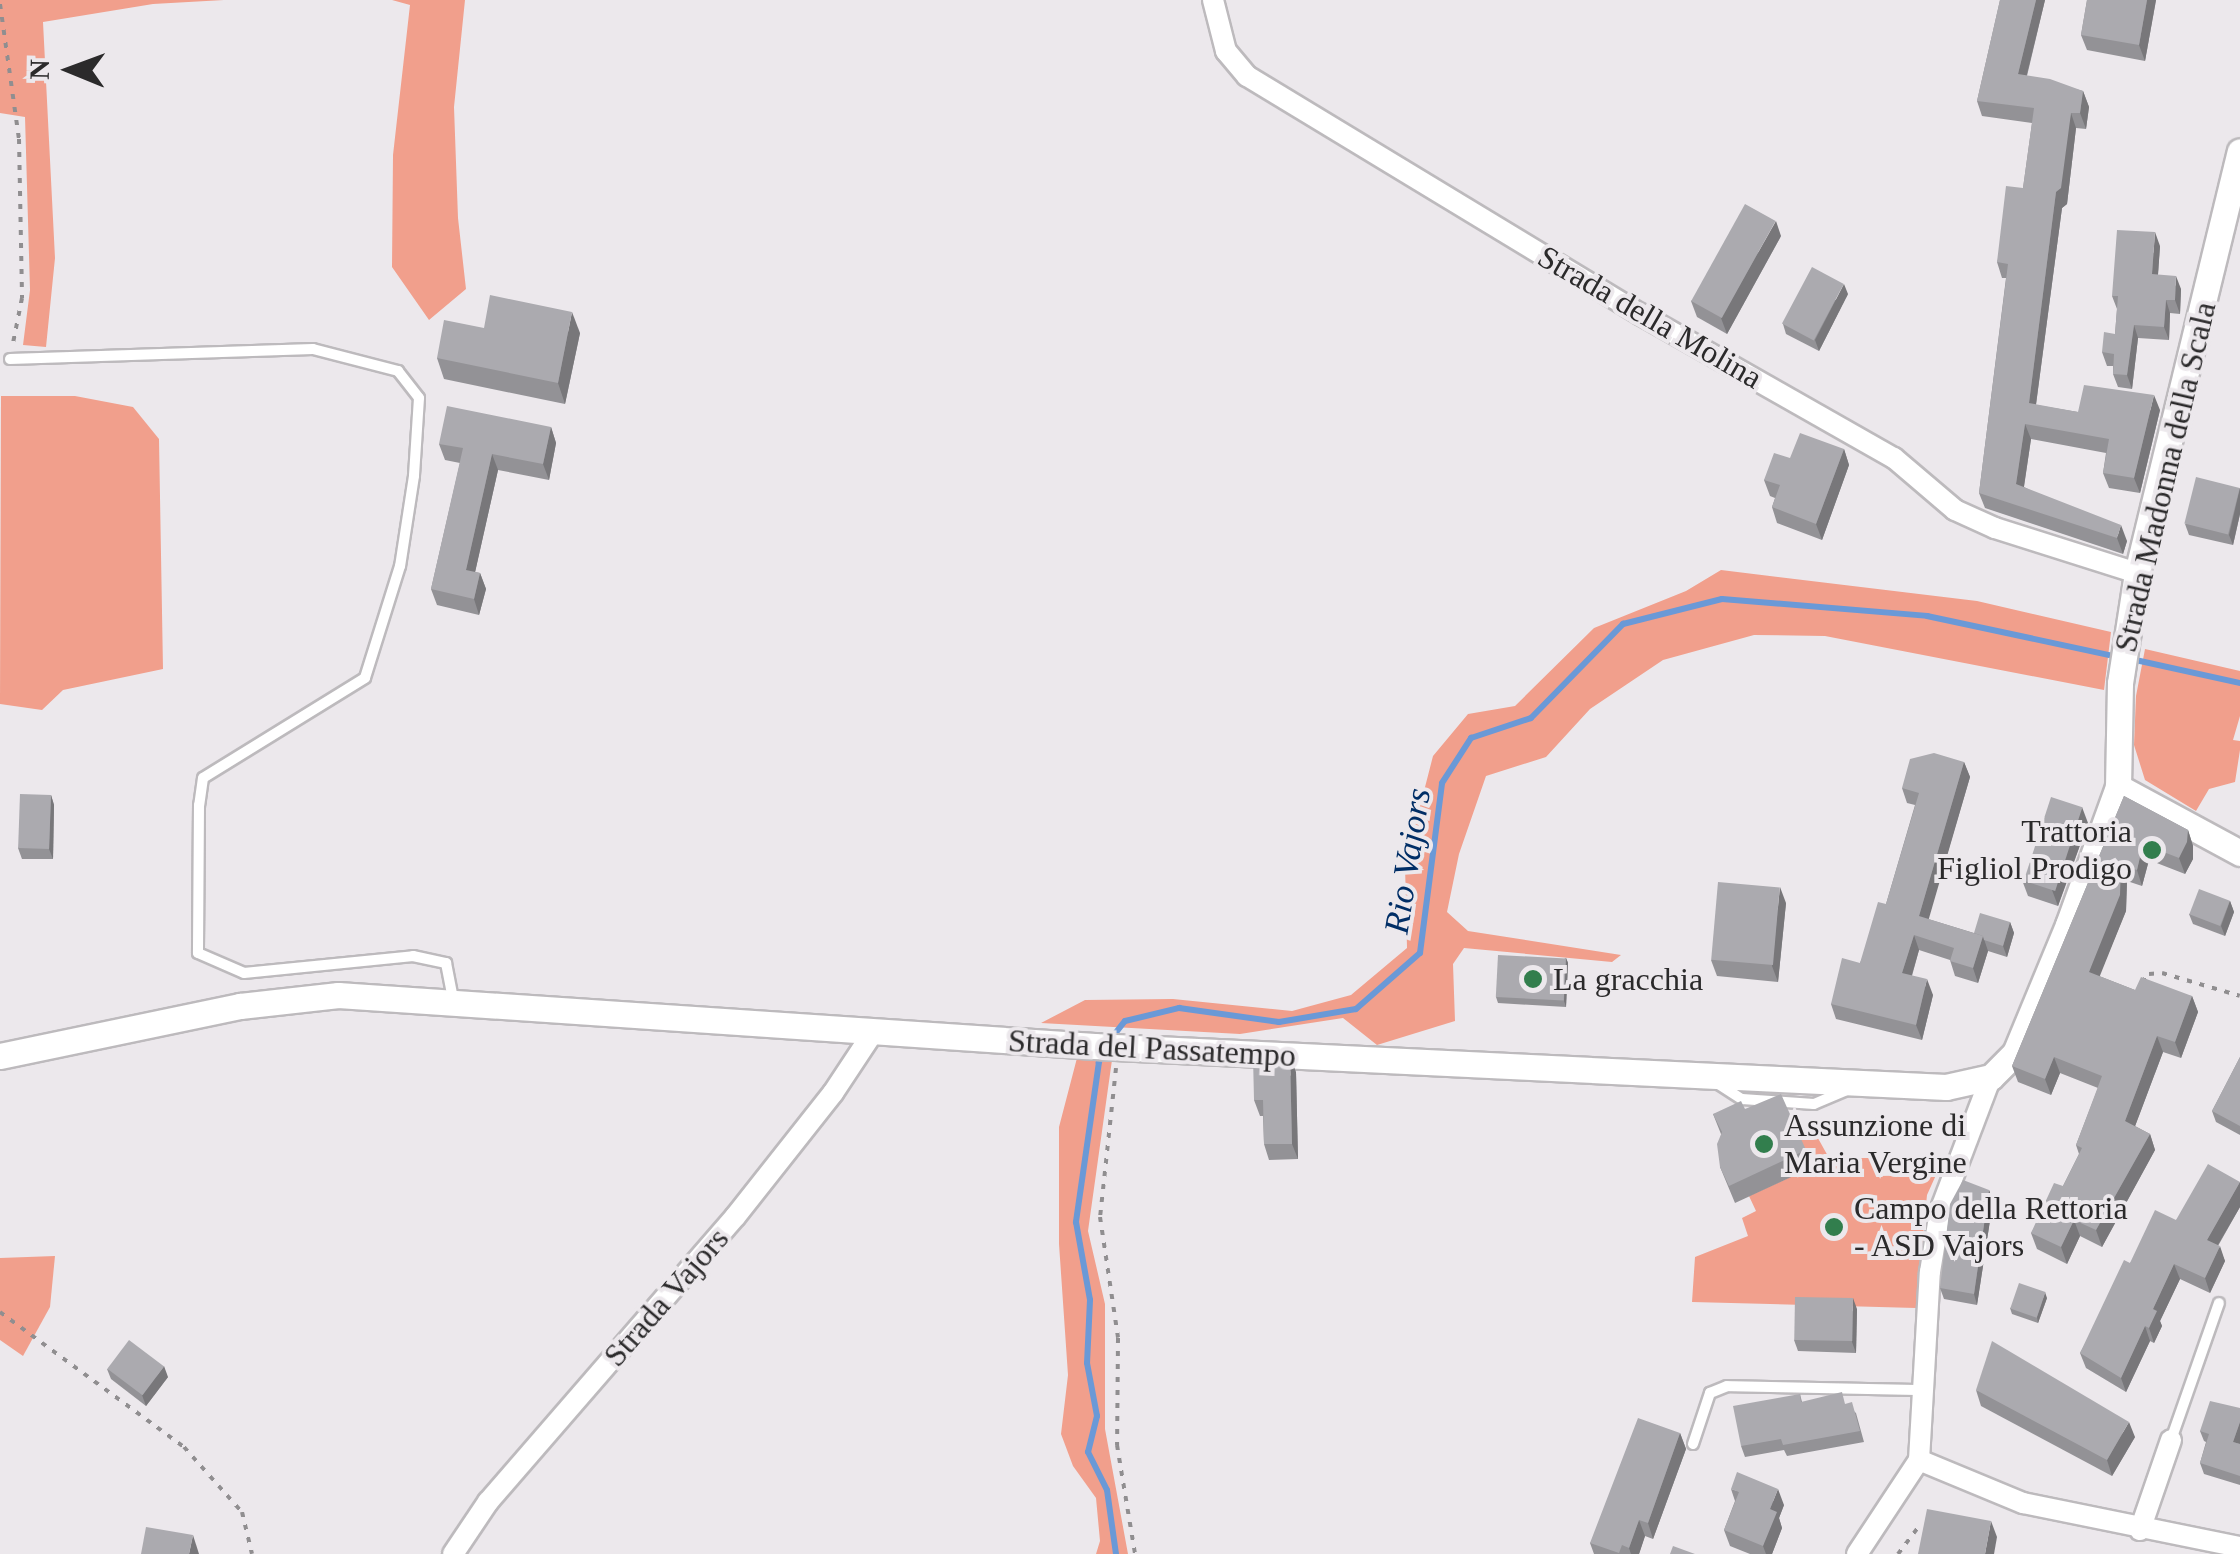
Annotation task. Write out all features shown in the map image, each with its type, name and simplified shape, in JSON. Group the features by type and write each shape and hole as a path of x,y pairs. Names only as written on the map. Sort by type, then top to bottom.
{"street":[{"name":"Strada della Molina","path":"1213,0 1226,51 1247,76 1640,314 1894,458 1955,510 1995,528 2137,573"},
{"name":"Strada Madonna della Scala","path":"2118,787 2120,683 2137,573 2240,150"},
{"path":"1857,1554 1919,1460 1930,1272 1940,1211 1991,1078 2015,1053 2068,925 2118,787 2240,854"},
{"name":"Strada del Passatempo","path":"0,1056 291,998 338,996 872,1034 1704,1076 1946,1088 1991,1078"},
{"name":"Strada Vajors","path":"453,1554 488,1502 736,1218 833,1093 872,1034"},
{"path":"2140,1530 2171,1440"},
{"path":"1919,1460 2023,1503 2140,1530 2240,1547"}],"lane":[{"path":"10,359 313,350 398,371 419,398 414,476 400,566 365,678 204,778 199,805 198,953 244,973 412,956 446,964 454,1004"},
{"path":"2171,1440 2219,1303"},
{"path":"1693,1444 1710,1393 1727,1386 1924,1390"}],"path":[{"path":"0,4 19,139 22,298 10,359"},
{"path":"2137,988 2148,974 2162,973 2240,996"},
{"path":"1106,1046 1100,1217 1118,1338 1117,1446 1136,1554"},
{"path":"0,1312 184,1447 242,1512 252,1554"},
{"path":"1898,1554 1918,1527"}],"shaded area":[{"path":"0,0 224,0 153,4 43,22 55,258 46,347 23,345 30,290 25,117 0,113"},
{"path":"392,0 465,0 454,107 458,218 466,289 429,320 392,267 393,155 410,5"},
{"path":"1,396 75,396 133,407 159,439 163,669 63,690 42,710 0,704"},
{"path":"1721,570 1977,601 2111,632 2104,690 1825,636 1754,635 1663,660 1590,709 1546,757 1486,776 1459,854 1447,912 1468,931 1621,955 1612,962 1464,948 1453,964 1455,1021 1377,1045 1343,1018 1240,1034 1041,1023 1085,1000 1173,999 1292,1011 1351,995 1407,948 1405,865 1433,756 1468,714 1515,706 1594,628 1686,591"},
{"path":"2145,649 2240,671 2240,716 2233,740 2240,741 2235,782 2209,789 2196,811 2145,780 2134,745 2136,696"},
{"path":"1077,1058 1112,1060 1088,1231 1105,1304 1105,1429 1128,1554 1096,1554 1100,1541 1096,1498 1073,1466 1061,1434 1068,1375 1059,1244 1059,1127"},
{"name":"Campo della Rettoria - ASD Vajors","path":"1814,1131 1829,1158 1876,1158 1878,1176 1936,1175 1927,1195 1916,1308 1692,1302 1695,1257 1748,1236 1742,1218 1756,1211 1749,1196 1812,1167 1800,1140"},
{"path":"55,1256 50,1307 23,1356 0,1340 0,1258"}],"building":[{"path":"2000,0 2036,0 2018,74 2050,79 2083,91 2080,113 2071,113 2061,188 2056,192 2029,403 2078,412 2084,385 2154,395 2134,478 2103,473 2109,439 2025,424 2016,484 2121,525 2117,538 1979,493 2008,264 1997,262 2006,186 2023,188 2034,108 1977,101"},
{"path":"2087,0 2147,0 2139,45 2081,35"},
{"path":"1745,204 1776,221 1722,318 1691,301"},
{"path":"2117,230 2155,232 2152,274 2176,276 2175,300 2166,300 2164,327 2134,325 2127,375 2113,374 2114,354 2102,352 2104,332 2115,334 2118,296 2112,296"},
{"path":"1812,267 1844,284 1814,340 1782,324"},
{"path":"490,295 572,312 558,383 437,358 444,320 484,328"},
{"path":"447,406 551,427 543,464 492,454 466,570 480,573 474,599 431,589 463,448 439,444"},
{"path":"1800,433 1844,449 1816,524 1772,507 1780,485 1764,480 1774,453 1790,458"},
{"path":"2196,477 2240,488 2228,534 2184,524"},
{"path":"1934,753 1964,762 1919,916 1983,936 1973,968 1950,961 1954,948 1914,935 1902,973 1927,979 1916,1025 1831,1004 1842,958 1860,963 1878,902 1886,904 1919,793 1902,788 1910,759"},
{"path":"20,794 51,795 49,849 18,848"},
{"path":"2124,796 2188,830 2187,842 2179,858 2143,844 2137,870 2121,865 2120,895 2089,972 2135,990 2141,977 2192,996 2175,1042 2157,1036 2125,1121 2150,1134 2096,1230 2074,1220 2061,1247 2031,1233 2054,1183 2063,1186 2082,1148 2076,1145 2102,1076 2054,1057 2045,1079 2012,1066"},
{"path":"2051,797 2082,807 2055,891 2024,881"},
{"path":"1718,882 1780,887 1773,965 1711,960"},
{"path":"2199,889 2230,901 2220,926 2189,914"},
{"path":"1980,913 2010,922 2003,946 1974,933"},
{"name":"La gracchia","path":"1498,955 1566,959 1564,1001 1496,997"},
{"path":"1290,1056 1292,1144 1264,1144 1263,1100 1254,1100 1253,1057"},
{"path":"2240,1057 2240,1126 2212,1111"},
{"name":"Assunzione di Maria Vergine","path":"1781,1094 1806,1150 1729,1186 1720,1167 1717,1144 1722,1132 1713,1114 1741,1101 1745,1109"},
{"path":"2208,1164 2240,1182 2207,1240 2220,1246 2205,1278 2174,1264 2153,1309 2157,1311 2149,1328 2145,1326 2121,1378 2080,1353 2124,1260 2130,1263 2155,1210 2176,1220"},
{"path":"1963,1180 1989,1190 1974,1294 1940,1288 1950,1204"},
{"path":"2019,1283 2045,1292 2037,1318 2010,1309"},
{"path":"1795,1297 1853,1298 1852,1341 1794,1340"},
{"path":"129,1340 164,1366 142,1395 107,1369"},
{"path":"1992,1341 2129,1422 2107,1460 1976,1390"},
{"path":"1842,1392 1845,1404 1852,1402 1860,1431 1783,1445 1781,1439 1741,1446 1733,1406 1800,1394 1801,1402"},
{"path":"2210,1401 2240,1408 2233,1442 2240,1444 2240,1476 2200,1463 2209,1434 2200,1431"},
{"path":"1638,1418 1680,1433 1648,1523 1639,1520 1629,1548 1622,1545 1619,1553 1590,1543"},
{"path":"1737,1472 1778,1489 1770,1509 1777,1512 1763,1546 1724,1530 1739,1492 1731,1489"},
{"path":"1927,1509 1991,1521 1985,1554 1918,1554"},
{"path":"146,1527 193,1535 189,1554 141,1554"},
{"path":"1673,1546 1695,1554 1670,1554"}],"waterway":[{"name":"Rio Vajors","path":"1110,1040 1125,1021 1179,1008 1279,1022 1356,1009 1420,953 1442,783 1471,738 1531,718 1623,624 1722,599 1927,616 2119,657"},
{"name":"Rio Vajors","path":"2131,659 2240,683"},
{"name":"Rio Vajors","path":"1105,1051 1099,1062 1076,1222 1090,1300 1087,1363 1097,1416 1088,1452 1107,1490 1116,1554"}],"place":[{"name":"Trattoria Figliol Prodigo","path":"2152,850"},
{"name":"La gracchia","path":"1533,979"},
{"name":"Assunzione di Maria Vergine","path":"1764,1144"},
{"name":"Campo della Rettoria - ASD Vajors","path":"1834,1227"}]}
